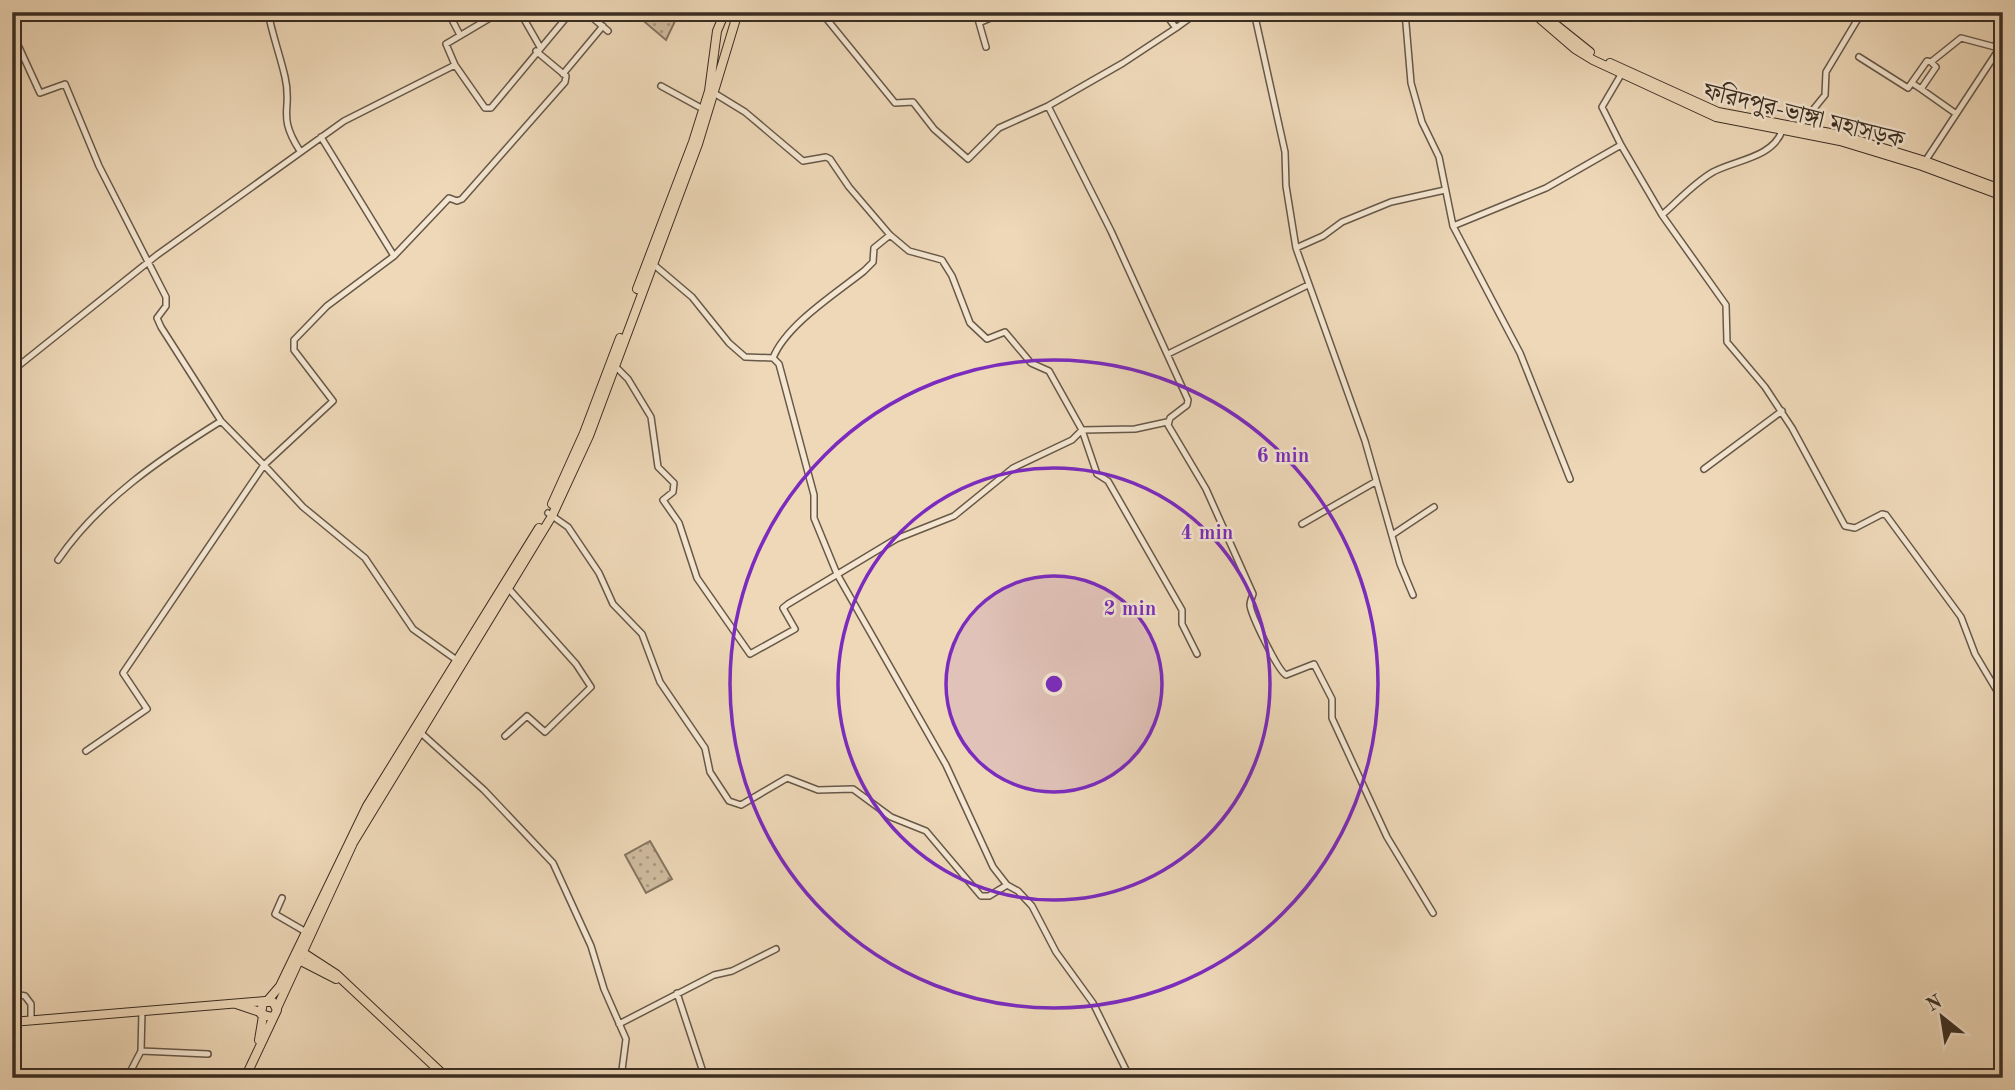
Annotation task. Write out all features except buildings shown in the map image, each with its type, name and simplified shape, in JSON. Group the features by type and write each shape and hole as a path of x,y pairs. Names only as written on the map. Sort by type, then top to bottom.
{"highway":[{"path":"586,435 706,105 712,51 725,12"},
{"name":"ফরিদপুর-ভাঙ্গা মহাসড়ক","path":"1532,12 1575,49 1716,117 1782,131 1798,131"},
{"name":"ফরিদপুর-ভাঙ্গা মহাসড়ক","path":"1540,12 1578,45 1622,73 1718,112 1869,147 2003,190"},
{"path":"706,105 714,93 738,13"},
{"name":"ফরিদপুর-ভাঙ্গা মহাসড়ক","path":"1924,163 2003,196"},
{"path":"258,1046 261,1014 266,1001 280,986 299,955 306,932 348,841 479,634 550,514 615,366 628,321"},
{"path":"245,1078 299,955 353,843 403,755 421,733 458,662 509,589 529,551"},
{"path":"299,955 343,981 447,1078"},
{"path":"12,1022 266,1001"},
{"path":"266,1001 275,1012"},
{"path":"232,1003 261,1014 275,1012"}],"street":[{"path":"268,12 276,54 286,80 286,127 300,151"},
{"path":"448,12 460,35"},
{"path":"485,12 489,19"},
{"path":"500,12 445,46 455,65 488,109 571,12"},
{"path":"86,751 147,709 123,673 145,638 192,575 264,465 333,401 295,350 294,340 327,306 394,256 449,198 457,201 463,199 565,82 563,74 538,49 520,12"},
{"path":"563,74 606,28 586,12"},
{"path":"821,12 895,103 913,102 934,129 966,159 972,157 999,128 1048,106 1123,63 1198,12"},
{"path":"976,12 986,47"},
{"path":"981,22 1005,12"},
{"path":"1164,12 1176,28"},
{"path":"1254,12 1285,152 1286,186 1296,248 1365,441 1375,482 1413,595"},
{"path":"1405,12 1411,83 1422,122 1439,157 1453,226 1512,337 1570,480"},
{"path":"1798,131 1825,95 1826,72 1862,12"},
{"path":"12,32 40,93 60,83 65,85 99,166 169,302 157,318 182,363 221,421 303,507 365,558 413,629 458,662"},
{"path":"1859,57 1908,88 1927,61 1931,62 1963,38 1998,51"},
{"path":"1924,163 1998,51 1997,42 2003,40"},
{"path":"1921,89 1936,67 1931,62"},
{"path":"12,370 149,261 300,151 363,110 410,90 455,65"},
{"path":"1622,73 1602,107 1662,215 1726,305 1727,342 1782,411 1845,526 1855,528 1882,513 1886,515 1961,617 1975,654 2003,701"},
{"path":"1912,83 1955,113"},
{"path":"661,86 706,105"},
{"path":"714,93 745,112 803,161 810,162 826,157 830,159 849,187 890,235 906,249 942,260 952,275 970,323 987,339 1005,332 1031,363 1049,371 1082,430 1097,474 1108,481 1182,610 1182,624 1197,654"},
{"path":"615,366 628,379 651,417 658,467 674,483 673,492 663,500 679,523 697,578 752,654 793,630 794,626 784,607 896,539 954,516 1013,468 1072,440 1082,430 1135,429 1167,422 1189,402 1102,211 1048,106"},
{"path":"1662,215 1715,171 1749,159 1775,142 1782,131"},
{"path":"321,137 394,256"},
{"path":"1453,226 1546,187 1621,145"},
{"path":"1296,248 1323,236 1342,222 1391,202 1445,190"},
{"path":"773,358 779,342 791,329 864,271 873,262 874,248 890,235"},
{"path":"650,262 692,297 729,343 745,357 773,358"},
{"path":"1168,354 1308,285"},
{"path":"773,358 782,372 814,495 814,518 837,574 909,696 968,810 985,852 1007,886 1018,891 1032,906 1056,952 1093,1003 1130,1078"},
{"path":"1704,469 1782,411"},
{"path":"58,560 87,523 124,489 155,464 221,421"},
{"path":"1167,422 1206,489 1230,540 1253,594 1250,607 1277,666 1286,675 1314,664 1332,699 1332,718 1387,837 1433,913"},
{"path":"1301,524 1375,482"},
{"path":"1392,535 1434,507"},
{"path":"550,514 573,534 599,573 613,604 642,634 660,682 705,748 710,772 729,801 741,805 787,778 818,790 853,789 891,817 926,831 981,896 989,896 1007,886"},
{"path":"505,736 527,716 545,732 591,687 576,664 509,589"},
{"path":"2003,710 1998,719 2003,727"},
{"path":"421,733 484,790 553,863 591,946 626,1040 622,1070 624,1078"},
{"path":"282,898 275,914 306,932"},
{"path":"619,1024 677,993 776,949"},
{"path":"677,993 705,1078"},
{"path":"20,995 31,1004 31,1021"},
{"path":"127,1078 141,1051 142,1011"},
{"path":"141,1051 208,1054"}],"shaded area":[{"path":"645,12 672,12 677,17 666,40 640,18"},
{"path":"650,841 672,879 646,893 625,855"}]}
